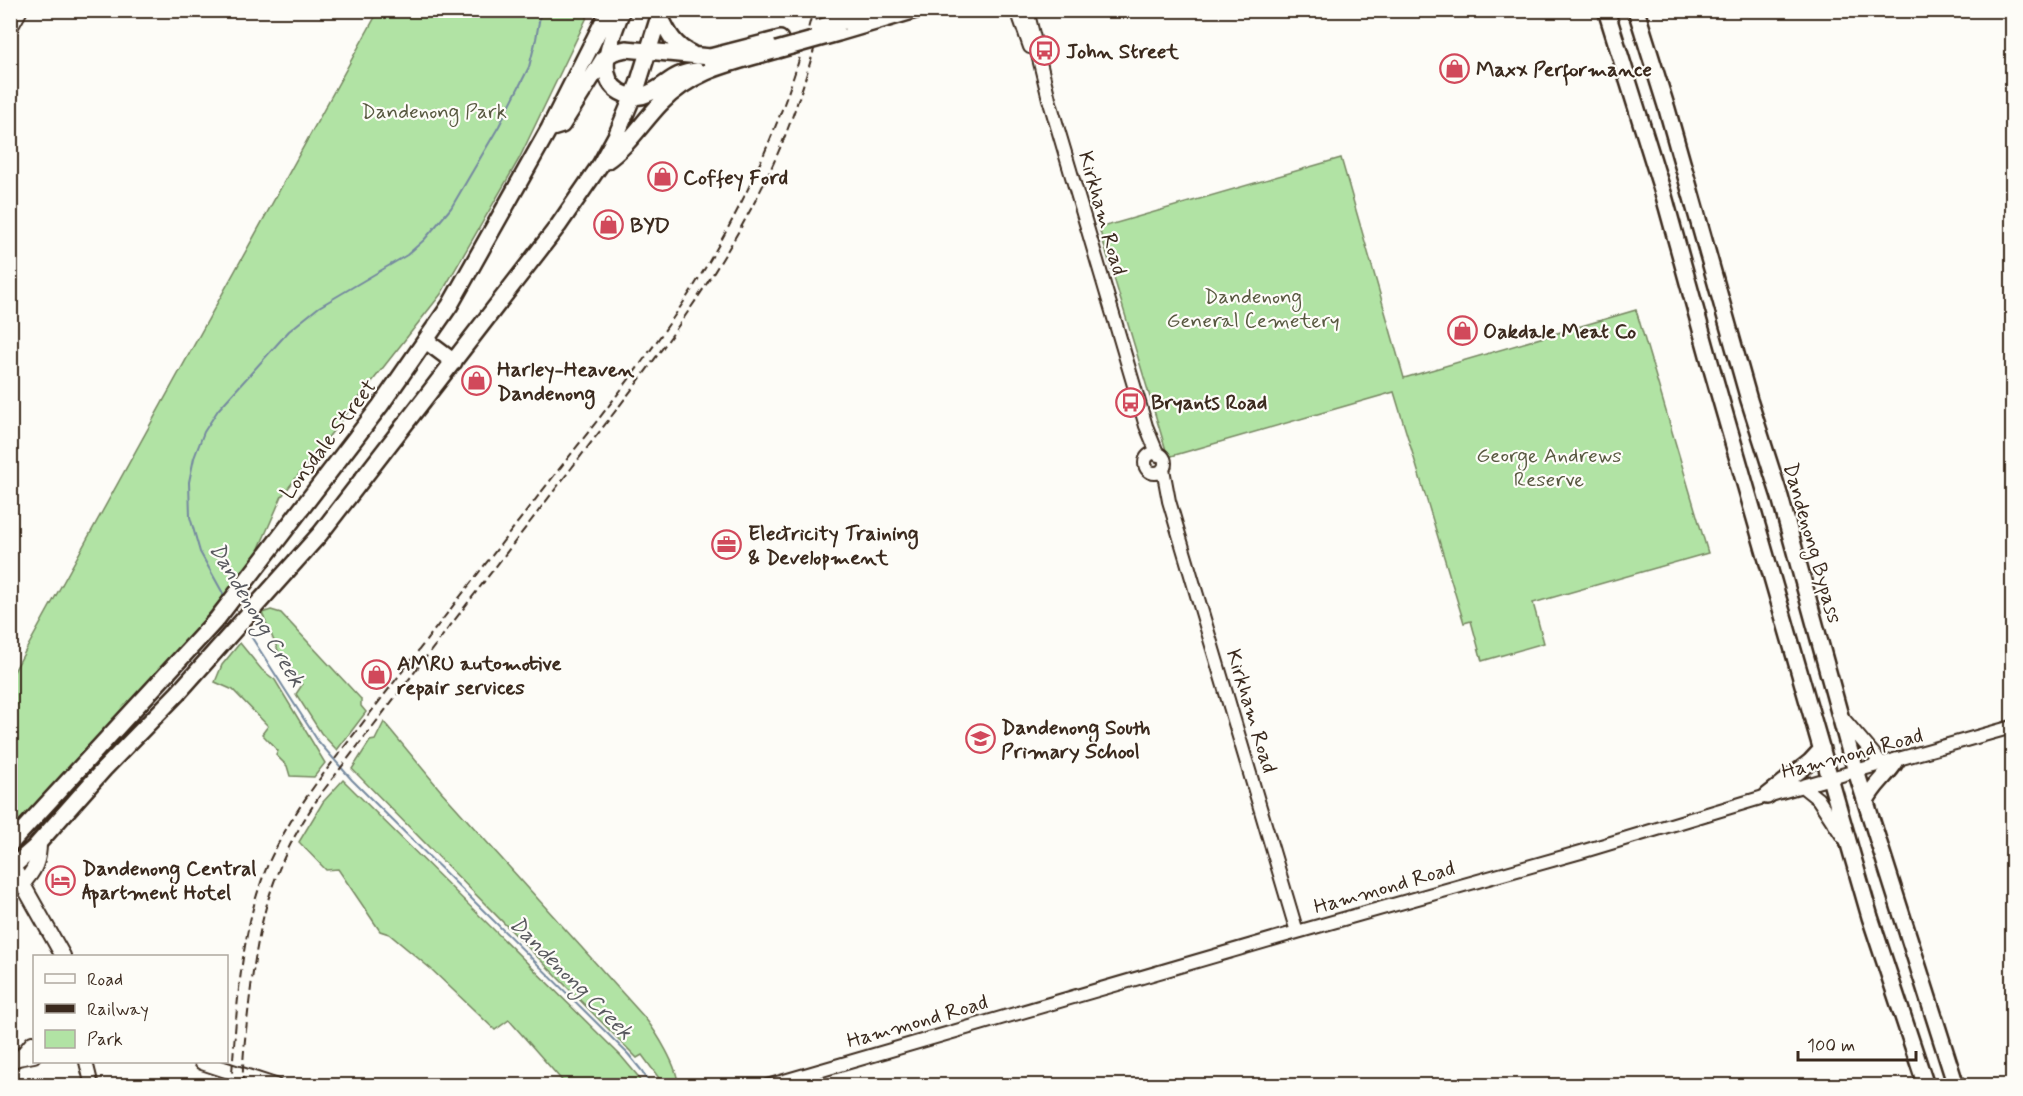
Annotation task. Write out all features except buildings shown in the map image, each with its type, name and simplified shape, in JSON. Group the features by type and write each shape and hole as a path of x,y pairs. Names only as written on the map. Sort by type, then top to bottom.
{"highway":[{"name":"Lonsdale Street","path":"10,844 17,828 217,619 380,406 426,340 472,267 549,129 609,10"},
{"path":"622,10 608,55 606,70 612,84 620,92 634,97 649,94 681,73 712,69"},
{"path":"840,27 878,10"},
{"path":"600,165 616,155 642,123 688,80 778,45 840,27 916,10"},
{"path":"1606,10 1664,196 1851,851 1926,1086"},
{"name":"Dandenong Bypass","path":"1636,10 1749,400 1780,497 1840,715 1956,1086"},
{"path":"11,866 39,843 78,797 178,693 330,521 558,226 600,165 617,134 634,97 660,13"},
{"path":"660,13 676,44 698,57"},
{"path":"549,129 562,125 599,64 608,55 623,50 698,57 716,56 778,45"},
{"path":"426,340 454,362"},
{"path":"256,568 272,585"},
{"path":"1767,796 1810,762 1822,749"},
{"path":"1866,801 1871,791 1888,773 1889,763"}],"main road":[{"path":"10,30 21,10"},
{"path":"1017,10 1049,99"},
{"name":"Kirkham Road","path":"1027,10 1049,99 1146,426 1153,455 1145,465 1148,471 1158,471 1169,501 1297,932"},
{"path":"1840,715 1889,763"},
{"name":"Hammond Road","path":"767,1086 1581,852 1767,796 2013,728"},
{"path":"1803,787 1825,808 1851,851"},
{"path":"22,884 29,877 39,858 39,843"},
{"path":"11,866 62,955"},
{"path":"14,1061 33,1049"},
{"path":"86,1063 92,1086"},
{"path":"92,1086 94,1063"},
{"path":"205,1063 275,1086"}],"green space":[{"name":"Dandenong Park","path":"365,11 590,11 519,159 441,294 282,496 256,555 188,640 20,822 11,813 11,677 375,17"},
{"path":"1341,158 1404,378 1636,310 1708,553 1533,603 1544,643 1482,661 1471,621 1464,623 1394,392 1168,457 1099,228"},
{"path":"271,610 281,613 361,699 361,706 366,712 337,750 321,733 296,694 302,685 280,655 262,613"},
{"path":"240,643 262,670 275,680 325,763 314,777 290,776 287,766 276,755 278,751 262,734 268,726 233,690 215,682 222,665"},
{"path":"384,722 441,791 645,1018 671,1060 678,1085 664,1085 642,1055 637,1058 352,769 370,741 375,740"},
{"path":"343,780 621,1056 637,1075 642,1085 566,1085 509,1020 495,1030 431,969 389,934 380,931 338,869 326,870 299,842 323,802"}],"waterway":[{"name":"Dandenong Creek","path":"225,597 200,552 190,517 189,482 194,458 204,432 218,410 289,331 319,307 407,255 424,240 451,208 499,126 529,67 541,10"},
{"name":"Dandenong Creek","path":"245,627 318,741 352,780 628,1054 651,1086"}],"railway":[{"path":"231,1086 245,945 258,890 278,843 315,785 609,405 683,303 725,234 760,162 790,87 813,10"},
{"path":"243,1086 243,1065 253,973 263,917 291,843 323,791 637,383 712,276 760,192 782,144 825,10"}],"place":[{"name":"John Street","path":"1045,51"},
{"name":"Maxx Performance","path":"1455,69"},
{"name":"Coffey Ford","path":"662,177"},
{"name":"BYD","path":"609,225"},
{"name":"Oakdale Meat Co","path":"1462,331"},
{"name":"Harley-Heaven Dandenong","path":"476,381"},
{"name":"Bryants Road","path":"1130,402"},
{"name":"Electricity Training & Development","path":"727,545"},
{"name":"AMRU automotive repair services","path":"376,675"},
{"name":"Dandenong South Primary School","path":"980,739"},
{"name":"Dandenong Central Apartment Hotel","path":"61,880"}],"park label":[{"name":"Dandenong General Cemetery","path":"1253,308"},
{"name":"George Andrews Reserve","path":"1549,467"}]}
